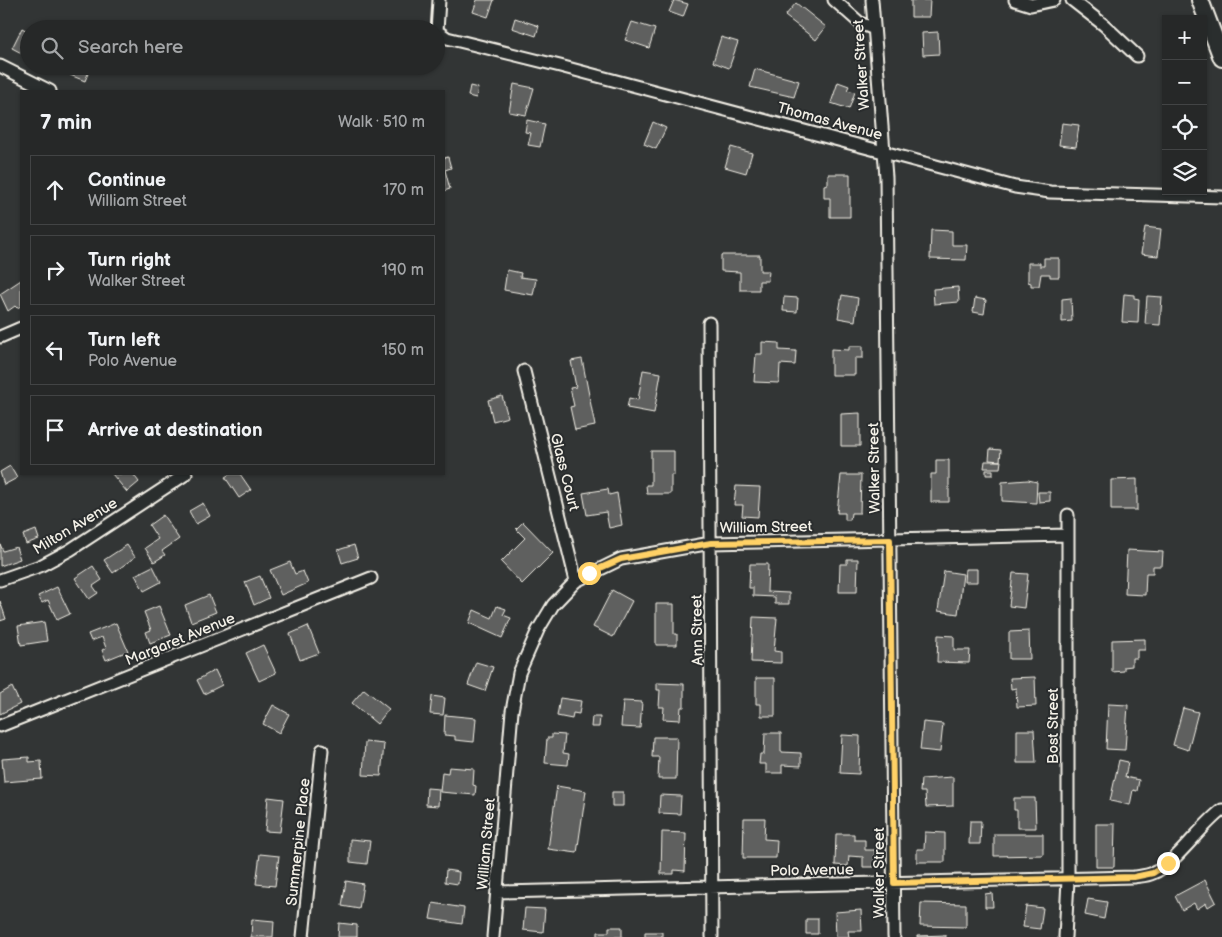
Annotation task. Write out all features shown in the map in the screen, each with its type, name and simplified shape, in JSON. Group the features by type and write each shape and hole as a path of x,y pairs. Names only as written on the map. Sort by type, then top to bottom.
{"street":[{"path":"438,20 439,0"},
{"path":"834,0 860,23 874,30"},
{"name":"Walker Street","path":"872,0 886,177 894,937"},
{"path":"1016,0 1031,5 1054,0"},
{"path":"1072,0 1104,25 1138,56"},
{"path":"1200,0 1222,58"},
{"name":"Thomas Avenue","path":"445,37 883,151 986,180 1050,192 1222,197"},
{"path":"0,66 48,90"},
{"name":"Ann Street","path":"709,322 712,937"},
{"path":"0,337 20,328"},
{"name":"Glass Court","path":"524,371 576,581"},
{"name":"Milton Avenue","path":"0,580 40,566 70,550 184,475"},
{"name":"Bost Street","path":"1065,937 1068,880 1068,515"},
{"name":"William Street","path":"493,937 512,712 519,673 543,622 563,593 576,581 621,559 711,543 1068,535"},
{"name":"Margaret Avenue","path":"0,726 371,578"},
{"name":"Summerpine Place","path":"303,937 322,750"},
{"name":"Polo Avenue","path":"497,892 1134,877 1153,873 1168,863 1209,820 1222,810"}],"building":[{"path":"477,0 494,0 488,17 473,12"},
{"path":"674,0 688,4 683,17 669,12"},
{"path":"911,0 930,0 929,17 911,17"},
{"path":"796,3 826,27 816,40 785,16"},
{"path":"515,18 539,26 536,36 512,28"},
{"path":"632,22 655,29 649,48 625,40"},
{"path":"20,32 20,52 12,48"},
{"path":"938,32 939,54 923,55 922,33"},
{"path":"721,37 738,42 729,68 713,62"},
{"path":"755,69 799,81 794,97 750,87"},
{"path":"70,75 87,75 85,81"},
{"path":"838,82 849,86 847,90 855,92 849,109 831,103"},
{"path":"514,84 534,88 526,115 509,112"},
{"path":"470,86 478,88 476,98 468,96"},
{"path":"527,120 545,124 540,147 528,145 531,133 525,132"},
{"path":"653,122 666,128 656,149 644,144"},
{"path":"1062,123 1079,125 1076,147 1059,145"},
{"path":"731,147 752,153 746,173 725,167"},
{"path":"448,157 451,168 445,170 445,158"},
{"path":"445,170 450,189 445,191"},
{"path":"828,174 850,174 850,217 830,217 830,198 824,198 824,185 828,184"},
{"path":"1145,227 1161,229 1158,256 1141,254"},
{"path":"931,230 952,231 952,245 967,245 966,260 930,259"},
{"path":"721,255 760,255 760,271 769,271 768,281 759,281 759,290 740,290 740,272 721,271"},
{"path":"1044,258 1059,258 1059,277 1041,274 1039,286 1031,286 1031,283 1028,282 1028,263 1040,263 1040,266 1044,266"},
{"path":"507,270 521,273 520,277 536,279 533,295 504,290"},
{"path":"20,281 20,306 17,308 15,306 8,311 0,294"},
{"path":"958,287 959,302 934,304 933,289"},
{"path":"1124,294 1134,295 1134,298 1139,299 1138,323 1122,322"},
{"path":"842,295 858,298 855,321 838,318"},
{"path":"1147,296 1162,297 1160,325 1145,324"},
{"path":"784,297 798,298 797,312 783,311"},
{"path":"975,298 986,300 984,314 973,312"},
{"path":"1071,298 1072,321 1062,322 1062,299"},
{"path":"762,342 779,343 779,350 796,351 795,365 780,364 779,383 754,382 756,354 762,354"},
{"path":"849,346 863,346 863,358 855,358 855,375 831,375 831,349 849,350"},
{"path":"582,359 595,426 575,430 570,407 574,406 570,388 576,387 571,361"},
{"path":"643,370 661,373 654,413 627,408 629,398 638,400"},
{"path":"502,396 508,417 493,421 488,400"},
{"path":"860,413 860,446 841,446 841,414"},
{"path":"990,449 1001,450 1000,461 989,460"},
{"path":"651,451 674,451 674,475 671,475 671,494 647,494 646,485 651,485"},
{"path":"936,460 949,460 949,502 931,502 931,474 936,474"},
{"path":"985,461 1001,461 1000,468 984,468"},
{"path":"10,466 17,478 4,485 0,472"},
{"path":"986,470 993,470 993,475 986,475"},
{"path":"113,475 134,475 139,482 127,492"},
{"path":"228,475 241,475 251,490 239,498 225,477"},
{"path":"841,475 861,475 860,513 851,513 850,520 845,520 845,513 837,513"},
{"path":"1137,479 1137,510 1111,510 1111,480"},
{"path":"1028,480 1037,482 1036,503 1002,501 1002,482"},
{"path":"736,486 760,487 758,517 742,516 743,505 734,505"},
{"path":"608,489 609,495 617,493 622,525 609,528 606,512 587,515 583,493"},
{"path":"1038,492 1050,492 1050,501 1039,502"},
{"path":"203,503 210,516 196,524 189,511"},
{"path":"163,515 179,539 162,551 165,555 154,562 145,548 158,539 149,525"},
{"path":"523,522 553,553 522,584 501,562 525,538 516,529"},
{"path":"36,530 39,539 26,544 23,535"},
{"path":"0,544 3,551 16,547 20,559 0,566"},
{"path":"127,545 135,557 113,573 104,560"},
{"path":"354,545 358,558 342,563 338,550"},
{"path":"1127,550 1163,552 1162,566 1153,566 1153,573 1146,573 1145,595 1125,594"},
{"path":"847,559 858,559 857,592 839,592 840,564 847,564"},
{"path":"290,562 295,574 303,571 308,583 281,595 270,570"},
{"path":"750,564 768,564 767,592 789,593 789,604 775,604 775,597 753,596 753,588 749,588"},
{"path":"93,566 102,580 93,586 98,593 89,599 75,578"},
{"path":"153,566 161,582 144,591 135,575"},
{"path":"965,569 977,569 977,582 964,582"},
{"path":"944,571 963,574 958,614 938,611"},
{"path":"1013,573 1028,574 1024,608 1009,606"},
{"path":"260,576 269,598 254,605 245,582"},
{"path":"57,587 70,614 57,620 48,600 42,603 38,596"},
{"path":"612,590 632,601 613,637 593,627"},
{"path":"209,595 216,612 191,622 185,605"},
{"path":"0,601 6,619 0,621"},
{"path":"656,604 674,604 674,634 677,634 677,645 656,645"},
{"path":"159,606 171,635 150,643 146,632 151,630 144,612"},
{"path":"497,606 506,609 503,615 511,618 502,638 469,623 474,610 492,618"},
{"path":"753,617 777,618 774,651 781,652 781,663 751,662"},
{"path":"44,622 47,641 21,645 18,626"},
{"path":"116,623 128,651 106,660 102,650 106,648 102,637 91,641 88,634"},
{"path":"308,626 319,653 300,660 290,634"},
{"path":"1029,631 1030,659 1009,659 1009,632"},
{"path":"938,635 954,636 954,650 970,650 969,663 937,662"},
{"path":"1145,639 1145,650 1137,650 1137,658 1132,658 1132,666 1124,667 1124,671 1112,672 1112,640"},
{"path":"263,645 276,673 259,681 246,653"},
{"path":"476,662 493,667 485,691 468,685"},
{"path":"215,670 222,685 204,694 197,680"},
{"path":"1035,677 1036,706 1017,707 1016,688 1011,689 1010,678"},
{"path":"756,678 775,678 775,716 761,716 761,704 756,704"},
{"path":"657,683 684,684 684,707 681,707 680,720 663,719 664,707 659,707 660,690 657,690"},
{"path":"12,687 20,704 0,714 0,694"},
{"path":"364,689 389,709 377,724 352,703"},
{"path":"432,696 445,698 443,715 430,714"},
{"path":"560,698 581,701 579,714 573,713 572,719 557,716"},
{"path":"623,701 642,702 640,728 621,727"},
{"path":"1108,704 1128,705 1125,750 1106,749"},
{"path":"273,705 289,714 279,733 263,724"},
{"path":"1183,708 1198,712 1188,750 1173,745"},
{"path":"445,715 476,718 474,742 455,740 455,736 444,735"},
{"path":"592,717 600,717 599,727 591,727"},
{"path":"923,722 943,724 940,752 920,750"},
{"path":"1017,730 1034,730 1036,763 1017,763"},
{"path":"765,733 781,733 781,752 801,753 801,766 782,765 782,773 766,773 766,764 759,764 760,754 764,754"},
{"path":"552,734 565,735 563,753 569,754 568,765 545,763 547,738 552,738"},
{"path":"842,735 860,736 859,774 840,773"},
{"path":"653,737 677,737 676,779 658,779 659,757 652,757"},
{"path":"365,742 384,744 381,776 363,775"},
{"path":"29,757 29,762 41,761 42,779 4,782 2,759"},
{"path":"1119,760 1128,762 1125,777 1139,780 1137,791 1133,790 1130,805 1110,801"},
{"path":"449,767 474,769 473,785 476,786 475,795 440,792 442,772 448,773"},
{"path":"953,777 953,806 926,807 925,792 920,792 921,779"},
{"path":"557,786 586,791 577,853 548,849"},
{"path":"427,788 439,789 438,806 426,805"},
{"path":"612,792 623,792 623,806 612,806"},
{"path":"660,795 681,796 680,814 659,813"},
{"path":"268,797 284,799 280,832 265,831"},
{"path":"1014,798 1035,798 1036,828 1017,828 1017,810 1014,810"},
{"path":"744,818 765,818 764,839 777,840 776,858 743,858"},
{"path":"970,821 981,821 980,844 969,844"},
{"path":"1096,824 1115,824 1114,867 1096,867"},
{"path":"662,832 686,833 685,871 674,870 674,874 661,874"},
{"path":"925,832 945,833 945,862 917,862 917,849 924,849"},
{"path":"836,834 854,834 854,840 865,840 865,850 875,850 874,867 863,867 863,857 849,856 848,866 835,865"},
{"path":"994,834 1043,834 1043,855 994,856"},
{"path":"350,839 370,841 367,864 350,862"},
{"path":"260,854 279,856 275,886 256,884"},
{"path":"446,870 459,872 458,884 445,882"},
{"path":"1205,880 1216,902 1208,907 1206,903 1197,909 1194,903 1182,910 1175,896"},
{"path":"346,881 363,884 359,909 342,906"},
{"path":"992,893 993,907 985,907 985,894"},
{"path":"1088,899 1107,902 1104,919 1085,915"},
{"path":"433,903 464,908 462,924 430,919"},
{"path":"921,903 966,904 966,927 920,926"},
{"path":"1026,906 1043,908 1040,929 1023,927"},
{"path":"525,908 545,909 543,932 523,930"},
{"path":"861,910 862,931 848,931 849,937 836,937 835,912"},
{"path":"252,919 274,921 273,937 251,937"},
{"path":"806,919 818,919 818,934 806,934"},
{"path":"339,923 357,925 357,937 338,937"},
{"path":"609,927 622,927 622,937 598,937 598,932 609,932"},
{"path":"645,932 662,932 662,937 645,937"},
{"path":"946,935 946,937 917,937 917,936"}],"route":[{"path":"589,573 621,559 649,552 711,543 890,540 894,883 1134,877 1153,873 1168,863"}]}
